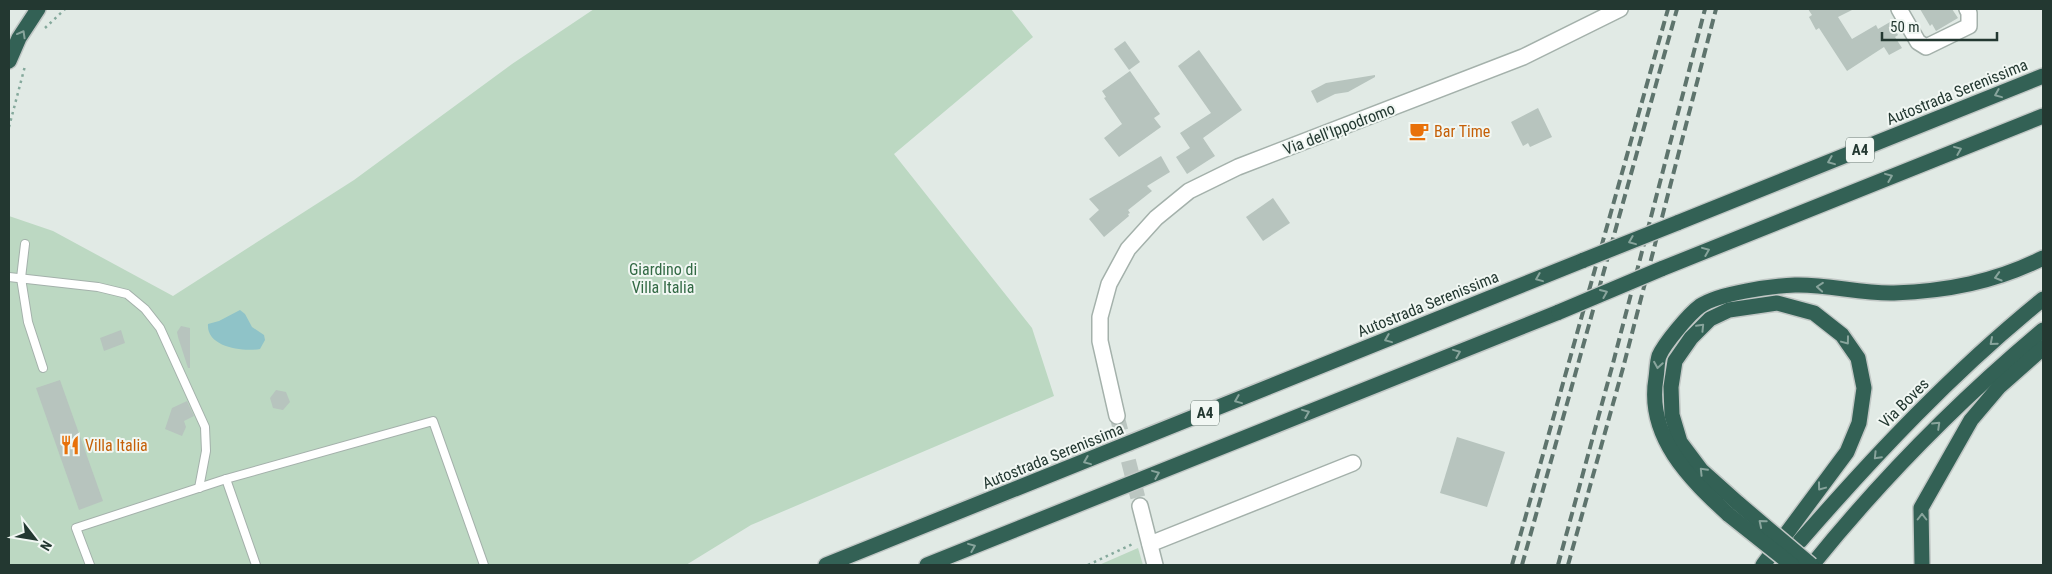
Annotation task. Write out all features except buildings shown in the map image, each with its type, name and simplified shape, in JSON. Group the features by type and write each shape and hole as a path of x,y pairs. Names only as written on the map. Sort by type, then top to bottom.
{"highway":[{"path":"9,61 19,38 38,9"},
{"name":"Autostrada Serenissima","path":"826,565 2043,76"},
{"name":"A4","path":"927,565 2043,116"},
{"path":"2043,258 2016,272 1966,286 1892,293 1796,285 1731,294 1700,306 1678,329 1659,356 1654,388 1657,420 1668,448 1688,476 1812,565 1853,514 1922,439 1989,375 2043,330"},
{"name":"Via Boves","path":"1800,542 1865,468 1915,416 1978,355 2043,299"},
{"path":"1763,565 1847,452 1859,423 1864,388 1858,358 1842,335 1814,313 1776,303 1729,310 1710,319 1691,338 1675,361 1671,387 1672,415 1680,442 1700,470 1734,509 1792,565"},
{"path":"1922,565 1921,508 1971,420 1999,387 2043,348"}],"street":[{"name":"Via dell'Ippodromo","path":"1117,416 1108,371 1110,357 1108,322 1104,302 1116,268 1128,249 1156,218 1188,191 1238,167 1509,62 1620,9"},
{"path":"1899,9 1918,42 1926,46 1969,26 1969,13 1967,9"},
{"path":"1150,542 1353,463"},
{"path":"1140,506 1156,565"}],"lane":[{"path":"25,244 21,278 28,322 43,368"},
{"path":"9,277 98,286 127,294 146,309 160,328 205,427 206,451 199,488"},
{"path":"90,565 76,528 226,479 433,421 484,565"},
{"path":"226,479 256,565"}],"path":[{"path":"41,34 50,22 65,9"},
{"path":"9,127 25,65"},
{"path":"1088,565 1128,546 1150,542"}],"green space":[{"name":"Giardino di Villa Italia","path":"594,9 1011,9 1033,37 894,154 1032,328 1054,396 751,525 686,565 9,565 9,216 53,231 173,296 354,180 512,64"},
{"path":"1138,548 1143,565 1099,565"}],"water":[{"path":"240,310 245,314 252,327 264,335 265,340 260,349 244,350 227,346 219,343 209,332 208,324 219,321"}],"tunnel":[{"path":"1117,416 1140,506"}],"railway":[{"path":"1512,565 1668,9"},
{"path":"1522,565 1677,9"},
{"path":"1558,565 1612,367 1705,9"},
{"path":"1568,565 1623,368 1716,9"}],"place":[{"name":"Bar Time","path":"1419,131"},
{"name":"Villa Italia","path":"70,445"}]}
